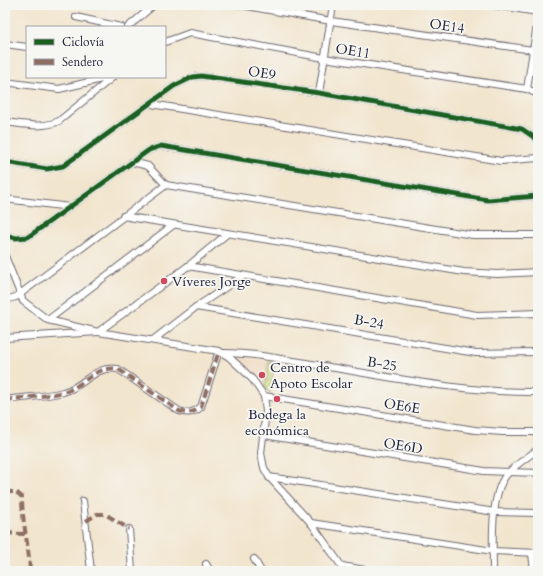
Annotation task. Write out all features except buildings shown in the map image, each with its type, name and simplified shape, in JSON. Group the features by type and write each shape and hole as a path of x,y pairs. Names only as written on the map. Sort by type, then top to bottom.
{"street":[{"path":"129,26 154,5"},
{"name":"OE14","path":"241,5 331,21 533,50"},
{"path":"319,93 333,5"},
{"path":"494,5 538,12"},
{"path":"76,17 116,26"},
{"path":"528,89 538,18"},
{"name":"OE11","path":"166,42 190,33 324,58 528,89 538,94"},
{"path":"5,44 26,47"},
{"name":"OE9","path":"5,162 47,169 63,166 174,86 194,77 201,76 319,93 522,129 538,140"},
{"path":"5,82 59,89 102,79 110,79"},
{"path":"5,122 39,126 52,124 59,121 110,79"},
{"path":"150,104 501,161 538,158"},
{"path":"5,235 16,238 28,236 132,162 155,147 161,146 488,200 538,196"},
{"path":"132,162 148,166 166,185 473,235 538,235"},
{"path":"5,300 13,299 20,294 166,185"},
{"path":"5,199 70,207"},
{"path":"123,216 172,226 464,272 497,274 538,272"},
{"path":"48,320 172,226"},
{"path":"5,338 98,332 188,266 228,234"},
{"path":"6,259 23,301 31,308 48,320 98,332"},
{"path":"188,266 476,315 538,313"},
{"path":"152,340 196,307 243,276"},
{"name":"B-24","path":"196,307 476,353 538,352"},
{"name":"B-25","path":"98,332 221,352 271,358 466,390 538,392"},
{"path":"5,400 64,392 108,367 118,369 179,411 186,414 194,412 201,407 221,352 253,380 264,396 266,411 261,453 262,461 269,477 311,523 344,568 371,571"},
{"name":"OE6E","path":"264,396 476,430 538,432"},
{"name":"OE6D","path":"264,435 484,471 538,473"},
{"path":"493,571 495,512 498,492 508,473 538,449"},
{"path":"269,477 495,512 538,513"},
{"path":"84,501 91,571"},
{"path":"311,523 494,551 535,554 534,571"},
{"path":"129,529 132,571"},
{"path":"254,559 261,571"},
{"path":"206,564 210,571"}],"shaded area":[{"name":"Centro de Apoto Escolar","path":"237,357 275,362 270,393 236,360"}],"green space":[{"path":"269,361 275,362 270,393 265,388"}],"marked path":[{"path":"5,400 63,392 77,386 95,373 102,370 118,369 179,411 195,411 201,407 219,351"},
{"path":"5,492 16,492 22,497 30,571"},
{"path":"86,521 97,514 105,514 129,529"},
{"path":"5,533 23,534 25,532"}],"cycle path":[{"path":"5,162 47,169 63,166 174,86 193,77 201,76 319,93 522,129 538,140"},
{"path":"5,235 16,238 28,237 149,150 161,146 488,200 538,196"}],"place":[{"name":"Víveres Jorge","path":"164,281"},
{"name":"Centro de Apoto Escolar","path":"262,375"},
{"name":"Bodega la económica","path":"277,399"}]}
